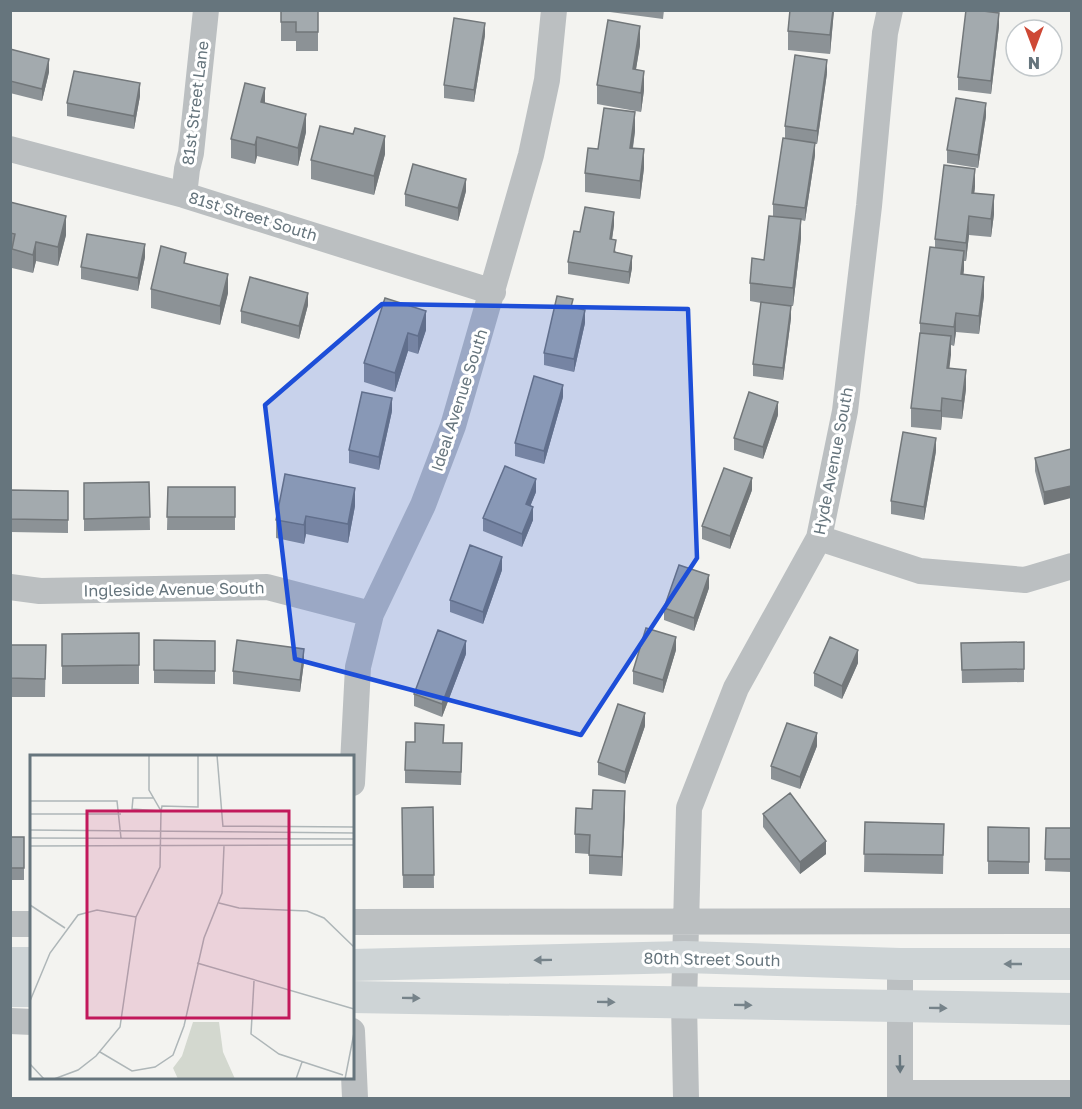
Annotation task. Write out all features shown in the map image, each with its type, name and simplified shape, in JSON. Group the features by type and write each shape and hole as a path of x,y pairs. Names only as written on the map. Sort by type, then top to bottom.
{"main road":[{"name":"80th Street South","path":"354,965 685,957 900,964 1071,964"},
{"path":"10,963 30,963"},
{"path":"10,991 30,992"},
{"path":"354,996 684,1004 1071,1009"}],"street":[{"name":"81st Street Lane","path":"184,195 191,153 206,10"},
{"name":"Ideal Avenue South","path":"353,755 358,667 371,614 423,506 453,426 531,155 547,80 554,10"},
{"name":"Hyde Avenue South","path":"686,1098 684,1004 689,808 736,688 819,538 845,411 869,206 885,33 890,10"},
{"name":"81st Street South","path":"10,149 184,195 493,292"},
{"path":"819,538 920,571 1025,580 1071,566"},
{"name":"Ingleside Avenue South","path":"10,587 40,591 267,587 371,614"},
{"path":"354,922 1071,921"},
{"path":"10,924 30,924"},
{"path":"900,964 900,1096 1071,1093"},
{"path":"10,1021 30,1022"},
{"path":"354,1076 355,1098"}],"highlighted area":[{"path":"382,304 688,309 697,558 581,735 295,659 265,405"}],"building":[{"path":"281,10 318,10 318,32 296,32 296,22 281,22"},
{"path":"790,10 833,10 830,35 788,31"},
{"path":"966,10 999,13 991,81 958,77"},
{"path":"454,18 485,23 474,90 444,85"},
{"path":"608,20 640,26 633,69 644,71 641,93 597,85"},
{"path":"10,49 49,59 42,89 10,81"},
{"path":"795,55 827,60 817,131 785,126"},
{"path":"74,71 140,83 134,116 67,103"},
{"path":"245,83 265,88 261,102 306,114 298,148 257,137 255,145 231,139"},
{"path":"956,98 986,103 978,155 947,150"},
{"path":"604,108 635,112 630,148 644,149 640,181 585,173 588,148 598,149"},
{"path":"320,126 353,134 355,128 385,136 374,176 311,160"},
{"path":"783,138 815,143 805,208 773,204"},
{"path":"413,164 466,179 458,208 405,194"},
{"path":"944,165 975,169 972,193 994,195 991,219 969,216 966,243 935,239"},
{"path":"10,202 66,216 58,247 36,242 33,255 12,249 15,234 10,233"},
{"path":"585,207 614,212 610,239 616,240 614,252 632,256 629,272 568,262 574,231 580,232"},
{"path":"769,216 801,219 793,288 750,283 752,258 764,260"},
{"path":"87,234 145,244 138,278 81,267"},
{"path":"161,246 186,253 184,263 228,274 220,306 151,289"},
{"path":"930,247 964,251 961,274 984,277 979,316 956,313 954,327 920,323"},
{"path":"250,277 308,293 299,326 241,311"},
{"path":"557,296 573,299 571,307 585,310 574,359 544,353"},
{"path":"385,298 426,311 418,336 408,333 395,373 364,363"},
{"path":"761,302 791,306 783,368 753,364"},
{"path":"920,333 951,336 947,368 966,370 962,401 942,398 941,411 911,408"},
{"path":"534,376 563,385 544,451 515,443"},
{"path":"362,392 392,398 379,457 349,450"},
{"path":"749,392 778,402 763,447 734,438"},
{"path":"903,432 936,438 924,507 891,501"},
{"path":"1071,449 1071,486 1044,492 1035,458"},
{"path":"505,466 536,479 526,504 533,507 522,534 483,518"},
{"path":"724,468 752,478 730,536 702,526"},
{"path":"285,474 355,488 348,524 306,516 304,525 276,520"},
{"path":"149,482 150,517 84,519 84,483"},
{"path":"168,487 235,487 235,517 167,517"},
{"path":"10,490 68,491 68,520 10,519"},
{"path":"470,545 502,557 483,612 450,600"},
{"path":"679,565 709,575 694,618 664,608"},
{"path":"646,628 676,637 663,680 633,671"},
{"path":"438,630 466,641 442,704 414,694"},
{"path":"139,633 139,665 62,666 62,634"},
{"path":"830,637 858,650 842,686 814,673"},
{"path":"154,640 215,641 215,671 154,670"},
{"path":"237,640 304,649 300,680 233,671"},
{"path":"1024,642 1024,669 962,670 961,643"},
{"path":"10,645 46,645 45,679 10,678"},
{"path":"618,704 645,713 625,772 598,762"},
{"path":"415,723 444,725 443,743 462,743 461,772 405,770 406,742 415,742"},
{"path":"787,723 817,733 800,777 771,766"},
{"path":"593,790 625,791 622,857 589,855 590,835 575,834 576,808 592,809"},
{"path":"790,793 826,841 800,862 763,814"},
{"path":"433,807 434,875 403,875 402,808"},
{"path":"865,822 944,824 943,855 864,854"},
{"path":"988,827 1029,828 1029,862 988,861"},
{"path":"1046,828 1071,828 1071,859 1045,859"},
{"path":"10,837 24,837 24,868 10,868"}]}
